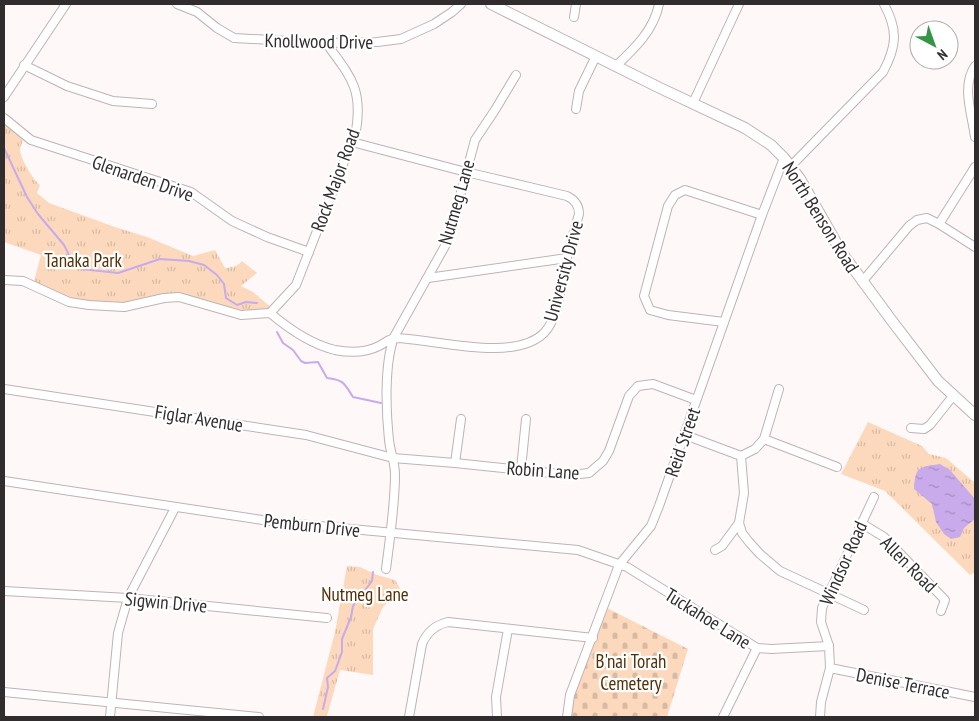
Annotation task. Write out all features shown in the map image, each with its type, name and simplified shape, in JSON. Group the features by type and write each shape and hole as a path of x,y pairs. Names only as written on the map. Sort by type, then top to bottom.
{"main road":[{"name":"North Benson Road","path":"491,4 759,136 771,145 788,162 813,200 838,248 862,282 928,369 953,396 975,415"}],"street":[{"path":"4,97 66,4"},
{"name":"Knollwood Drive","path":"177,4 197,12 217,28 234,38 326,43 377,42 401,39 434,24 461,4"},
{"path":"574,16 576,4"},
{"path":"616,66 645,36 654,20 659,4"},
{"path":"693,103 739,4"},
{"path":"788,162 883,72 892,56 894,36 892,20 884,4"},
{"name":"Rock Major Road","path":"270,313 296,284 356,132 358,112 356,90 350,76 326,43"},
{"path":"576,109 579,91 596,56"},
{"path":"24,65 67,86 113,101 152,104"},
{"path":"975,66 970,73 967,88 975,137"},
{"name":"Nutmeg Lane","path":"386,569 391,533 395,472 389,440 388,359 394,338 428,278 452,226 475,140 516,74"},
{"name":"Glenarden Drive","path":"4,118 31,140 191,192 232,221 266,237 308,252"},
{"path":"352,142 466,172"},
{"name":"Reid Street","path":"567,717 570,695 619,565 651,526 762,215 788,162"},
{"path":"939,224 975,167"},
{"name":"University Drive","path":"394,338 496,348 521,345 537,339 544,334 553,320 579,214 577,204 567,196 466,172"},
{"path":"724,322 668,315 650,310 644,296 668,206 674,195 685,190 762,215"},
{"path":"862,282 913,222 927,218 975,247"},
{"path":"428,278 567,258"},
{"path":"4,280 23,281 69,302 89,306 124,307 164,298 179,297 240,316 270,313 289,329 319,346 336,350 366,351 394,338"},
{"name":"Robin Lane","path":"393,458 570,475 585,474 593,471 607,456 630,393 643,384 653,384 696,400"},
{"name":"Figlar Avenue","path":"4,389 306,435 393,458"},
{"path":"685,435 741,456 755,449 764,439 780,389"},
{"path":"912,428 924,429 930,425 953,396"},
{"path":"455,463 460,419"},
{"path":"521,469 526,419"},
{"path":"764,439 837,468"},
{"path":"741,456 744,493 739,523 742,533 749,542 780,571 864,610"},
{"name":"Pemburn Drive","path":"4,480 175,508 276,522 578,550 619,565"},
{"name":"Windsor Road","path":"820,717 821,702 830,668 829,646 820,616 828,594 874,497"},
{"path":"110,717 118,633 128,598 175,508"},
{"path":"715,550 722,546 739,523"},
{"name":"Allen Road","path":"861,523 884,537 945,600 941,611"},
{"name":"Tuckahoe Lane","path":"619,565 626,567 757,648 723,717"},
{"name":"Sigwin Drive","path":"4,591 128,598 327,618"},
{"path":"409,717 422,644 431,630 440,624 448,622 593,638"},
{"path":"497,717 496,697 508,629"},
{"path":"757,648 829,646"},
{"name":"Denise Terrace","path":"830,668 975,697"},
{"path":"4,692 112,703 185,714 254,717"}],"green space":[{"name":"Tanaka Park","path":"4,123 23,140 20,151 31,175 40,185 37,193 49,203 147,237 193,256 215,250 225,268 230,268 242,261 257,273 241,286 253,292 273,309 242,313 177,293 122,305 67,299 34,281 41,255 4,242"},
{"path":"868,422 922,446 929,454 946,458 975,483 975,572 970,575 885,491 841,474"},
{"name":"Nutmeg Lane","path":"347,566 360,567 377,575 395,580 401,590 383,607 373,629 373,675 340,670 327,716 313,717 335,632"},
{"name":"B'nai Torah Cemetery","path":"607,608 688,649 667,717 570,717 573,696"}],"water":[{"path":"940,464 950,470 975,499 975,519 964,528 960,537 951,539 944,534 936,522 932,504 914,489 916,475 920,469"}],"waterway":[{"path":"4,148 27,197 38,214 64,245 73,263 81,269 118,273 160,259 189,261 204,265 217,275 224,284 226,298 237,305 246,302 257,303"},
{"path":"277,332 283,343 293,350 301,361 305,363 318,362 327,378 343,383 353,397 381,403"},
{"path":"323,709 328,687 327,678 335,671 342,652 342,639 351,617 353,606 372,581 373,572"}]}
